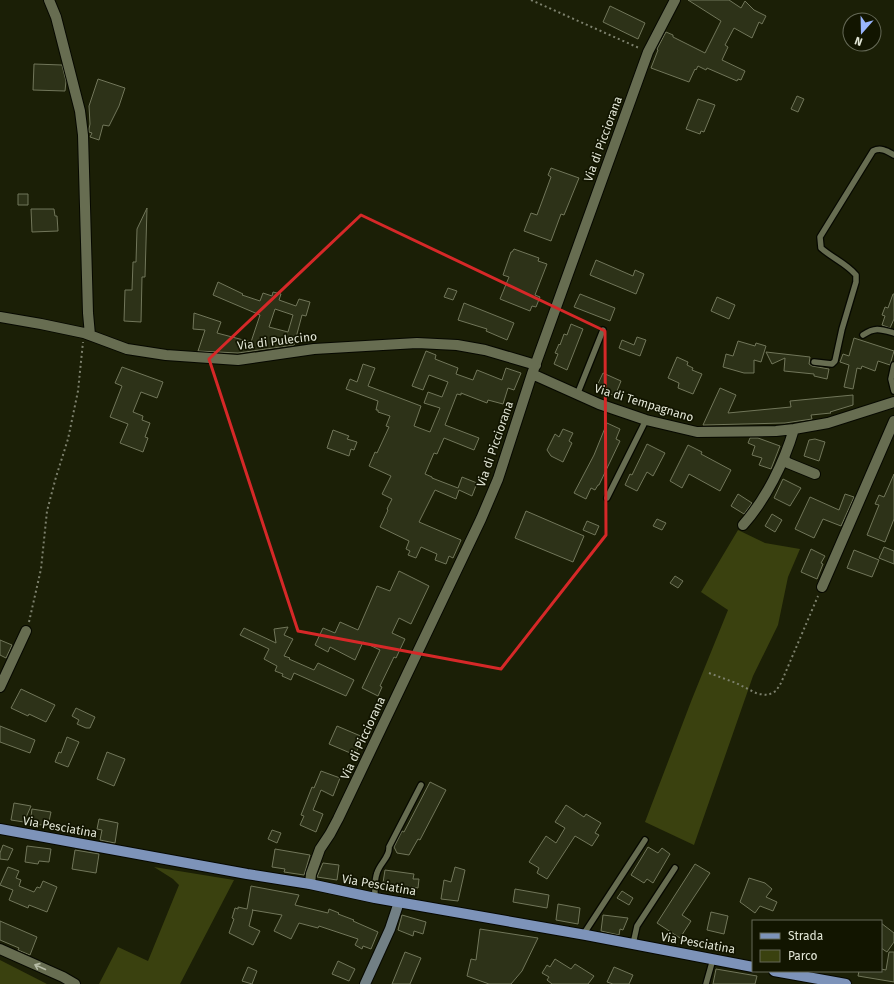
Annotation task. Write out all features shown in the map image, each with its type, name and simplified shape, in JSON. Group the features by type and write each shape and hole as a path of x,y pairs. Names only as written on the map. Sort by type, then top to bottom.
{"main road":[{"name":"Via Pesciatina","path":"0,829 310,884 375,898 752,967"},
{"path":"778,972 812,981 846,984"}],"street":[{"path":"49,0 56,17 80,111 83,135 88,313 87,334"},
{"name":"Via di Picciorana","path":"310,884 311,874 320,848 330,834 341,813 481,519 498,479 534,369 648,52 676,0"},
{"name":"Via di Pulecino","path":"0,317 87,334 127,349 166,355 238,360 321,348 417,342 456,345 485,350 534,369"},
{"name":"Via di Tempagnano","path":"534,369 577,395 598,404 646,420 697,432 776,431 794,429 828,423 894,402"},
{"path":"822,587 894,421"},
{"path":"743,525 756,510 784,459 794,429"},
{"path":"784,459 788,463 815,474"},
{"path":"0,686 26,631"},
{"path":"365,984 390,929 399,902"},
{"path":"0,949 63,977 75,984"}],"lane":[{"path":"814,362 832,364 834,361 856,282 856,275 851,269 821,248 820,237 874,151 877,149 885,150 894,155"},
{"path":"863,335 871,330 879,329 894,333"},
{"path":"577,395 604,330"},
{"path":"894,365 892,379 894,390"},
{"path":"607,498 646,420"},
{"path":"375,898 375,879 377,872 382,862 386,858 389,852 389,847 421,785"},
{"path":"583,935 645,840"},
{"path":"633,944 638,926 675,868"},
{"path":"706,984 713,959"}],"path":[{"path":"531,0 648,52"},
{"path":"26,631 41,569 47,511 68,439 78,391 87,334"},
{"path":"709,673 736,683 758,694 768,695 776,691 781,683 822,587"}],"highlighted area":[{"path":"361,215 605,331 606,535 501,669 298,631 209,359"}],"green space":[{"path":"738,530 765,543 800,549 788,577 778,625 753,676 694,845 645,822 728,610 701,592"},
{"path":"154,867 234,880 180,984 99,984 118,947 148,961 179,885 173,879"},
{"path":"0,960 47,984 0,984"}],"building":[{"path":"688,0 729,0 741,8 745,1 754,10 766,16 762,24 759,22 752,38 734,28 725,45 728,47 722,60 745,71 741,80 738,79 737,81 707,68 706,70 698,66 689,82 651,68 658,50 657,49 666,32 705,53 721,21"},
{"path":"610,6 645,23 638,39 603,22"},
{"path":"34,64 62,65 66,81 65,91 33,90"},
{"path":"98,79 125,88 119,106 109,126 103,125 99,140 90,137 92,133 89,132 89,106"},
{"path":"797,96 804,99 798,112 791,109"},
{"path":"698,99 715,105 704,132 701,131 700,134 686,129"},
{"path":"551,168 579,178 564,215 561,214 551,241 524,231 531,213 537,215 551,177 548,175"},
{"path":"18,194 28,194 28,205 18,205"},
{"path":"147,208 145,277 142,277 141,322 124,321 125,290 132,290 133,262 136,262 137,229"},
{"path":"31,209 54,209 55,216 57,216 58,231 32,232"},
{"path":"514,249 539,258 538,261 547,264 535,295 540,297 536,307 532,306 530,311 500,299 509,277 503,275 511,252"},
{"path":"596,260 633,276 635,270 644,274 636,294 590,275"},
{"path":"218,282 243,294 242,295 260,301 263,293 272,296 273,292 281,294 279,300 296,306 299,299 310,302 306,316 302,315 294,345 238,353 198,351 205,330 193,329 194,313 221,322 217,333 251,342 260,315 213,295","holes":["275,309 293,315 288,332 269,327"]},
{"path":"448,288 457,291 453,300 444,297"},
{"path":"580,294 615,308 610,321 574,307"},
{"path":"893,294 894,319 890,328 882,325 885,316 882,315 885,307 888,308"},
{"path":"717,297 735,305 729,319 711,311"},
{"path":"464,303 514,323 507,340 486,331 487,329 458,320"},
{"path":"571,324 583,329 567,370 554,364 558,354 555,353 564,334 567,335"},
{"path":"637,337 646,340 640,356 619,348 622,340 634,345"},
{"path":"854,338 894,351 890,365 878,361 875,371 862,366 861,369 857,368 853,389 844,387 849,365 840,362 843,354 849,356"},
{"path":"738,341 755,346 756,343 766,346 761,362 754,360 754,373 744,373 723,367 726,354 733,356"},
{"path":"426,351 436,355 435,359 458,368 456,374 473,380 477,370 502,380 506,368 521,373 514,390 508,388 503,404 488,400 487,403 461,393 461,395 457,394 445,425 479,438 474,450 444,438 437,454 434,453 425,474 458,488 462,477 477,483 472,496 459,490 456,499 435,490 419,522 461,540 453,558 449,556 446,564 435,560 437,554 421,547 416,558 408,555 410,551 406,549 409,541 380,527 392,499 382,494 391,476 369,466 389,427 386,426 390,416 376,410 378,401 346,389 350,379 357,382 363,364 375,368 368,386 421,406 414,426 430,432 440,408 424,403 428,392 442,397 448,382 429,375 423,390 412,386"},
{"path":"766,352 810,357 809,364 812,366 829,369 827,379 814,376 814,374 784,371 785,358 772,364"},
{"path":"677,357 688,362 687,365 693,368 692,370 702,374 693,394 678,388 679,383 668,378"},
{"path":"122,367 163,382 157,398 141,392 133,412 143,416 142,420 150,423 145,437 148,438 143,452 120,443 128,424 110,417 122,386 115,383"},
{"path":"603,373 621,381 615,396 596,388"},
{"path":"720,388 736,395 728,413 791,407 790,401 853,395 853,405 830,412 831,413 811,415 812,419 785,423 703,425"},
{"path":"607,423 620,429 616,439 620,441 599,485 595,490 591,488 586,499 574,493 594,455"},
{"path":"563,429 573,433 569,441 572,443 563,462 551,456 547,450 555,434 559,437"},
{"path":"333,430 349,436 347,439 357,442 354,450 351,449 349,456 327,448"},
{"path":"750,438 758,438 780,446 771,469 759,465 762,458 752,455 755,446 748,443"},
{"path":"815,439 825,442 819,461 804,456 809,440"},
{"path":"647,444 665,453 653,476 647,472 637,491 625,485 630,474 632,475"},
{"path":"688,445 702,452 701,454 731,470 720,491 689,474 682,488 670,481"},
{"path":"894,474 894,519 885,542 867,535 879,505 875,504 879,495 884,497"},
{"path":"783,479 801,488 790,506 774,498"},
{"path":"738,494 752,503 744,514 731,506"},
{"path":"845,494 854,497 841,526 823,519 814,538 795,529 810,497 839,510"},
{"path":"526,511 584,536 573,562 515,538"},
{"path":"772,514 782,520 775,532 765,526"},
{"path":"657,519 666,523 662,530 653,526"},
{"path":"587,521 599,526 595,535 583,530"},
{"path":"884,547 894,551 894,564 879,558"},
{"path":"811,549 825,556 821,563 823,564 817,579 801,572"},
{"path":"854,550 879,560 872,577 847,568"},
{"path":"399,571 429,586 411,624 399,618 392,633 405,639 396,658 394,657 380,686 382,687 378,696 362,688 380,650 363,642 355,660 330,647 328,652 315,645 323,628 335,633 340,622 358,630 377,586 390,591"},
{"path":"675,576 683,581 678,588 670,583"},
{"path":"288,627 284,635 293,639 284,656 314,670 318,663 354,680 346,696 294,673 291,680 282,676 283,674 275,671 277,666 264,659 269,649 240,635 244,628 276,643 274,629"},
{"path":"0,640 12,645 6,658 0,655"},
{"path":"21,689 55,705 46,722 11,708"},
{"path":"76,708 95,717 90,728 77,724 79,720 72,716"},
{"path":"0,726 35,740 30,753 0,742"},
{"path":"337,726 363,737 355,755 329,744"},
{"path":"67,737 79,742 68,767 55,762 59,752 61,753"},
{"path":"107,752 125,759 114,786 97,779"},
{"path":"321,771 340,778 333,796 321,790 313,810 323,814 316,832 300,825 304,816 301,815 312,787 314,788"},
{"path":"430,782 446,790 420,840 418,839 409,855 397,853 394,847 402,831 404,832"},
{"path":"14,803 31,806 24,822 11,820"},
{"path":"566,805 584,817 586,814 601,823 595,833 599,835 592,846 575,836 547,879 537,873 539,868 529,862 546,836 556,843 565,828 555,822"},
{"path":"32,809 51,812 48,826 30,823"},
{"path":"99,819 118,823 115,843 100,840 102,830 97,829"},
{"path":"272,830 281,833 277,843 268,839"},
{"path":"3,845 13,849 8,860 0,859 0,853"},
{"path":"27,846 51,849 49,862 39,861 38,864 25,862"},
{"path":"648,847 658,853 662,848 670,854 653,883 647,879 644,883 631,875"},
{"path":"275,849 310,855 304,875 284,872 285,869 272,867"},
{"path":"75,850 99,854 96,873 72,869"},
{"path":"323,863 339,865 337,880 317,877"},
{"path":"695,864 710,873 682,915 691,921 680,938 657,923"},
{"path":"8,867 19,871 16,878 21,880 19,886 34,892 37,887 40,888 43,881 57,887 47,912 29,905 28,908 9,900 13,890 0,885"},
{"path":"455,867 465,870 458,901 441,899 444,880 451,882"},
{"path":"385,870 414,874 413,879 419,879 418,888 412,887 411,893 382,889"},
{"path":"749,878 765,883 772,889 766,897 777,902 773,911 760,906 755,913 740,902"},
{"path":"251,886 299,895 295,905 328,913 329,909 378,932 371,949 363,946 362,949 355,945 358,939 319,926 318,928 299,923 291,939 274,931 282,915 253,910 249,926 260,931 253,945 229,933 234,919 232,918 235,908 238,909 238,907 247,909"},
{"path":"515,889 549,895 547,908 513,902"},
{"path":"622,891 633,898 629,905 617,898"},
{"path":"558,904 580,908 578,924 556,920"},
{"path":"711,912 728,916 724,934 707,930"},
{"path":"402,915 426,922 423,934 414,931 413,936 398,930"},
{"path":"603,915 628,918 623,930 620,929 619,935 601,931"},
{"path":"0,921 37,937 30,955 18,950 19,948 0,940"},
{"path":"882,924 894,933 894,942 887,952 882,949"},
{"path":"480,929 538,938 522,971 511,984 489,984 467,976 471,959 476,960"},
{"path":"405,952 421,958 410,984 392,984"},
{"path":"889,952 894,952 894,982 858,976 859,972 882,972 882,969 886,970"},
{"path":"555,959 571,969 575,964 594,976 588,984 552,984 547,980 549,977 542,973 547,965 550,967"},
{"path":"338,961 355,969 349,981 332,974"},
{"path":"248,967 257,971 252,984 242,981"},
{"path":"614,967 633,975 629,984 613,984 607,982"},
{"path":"716,969 757,976 755,984 713,984"}]}
